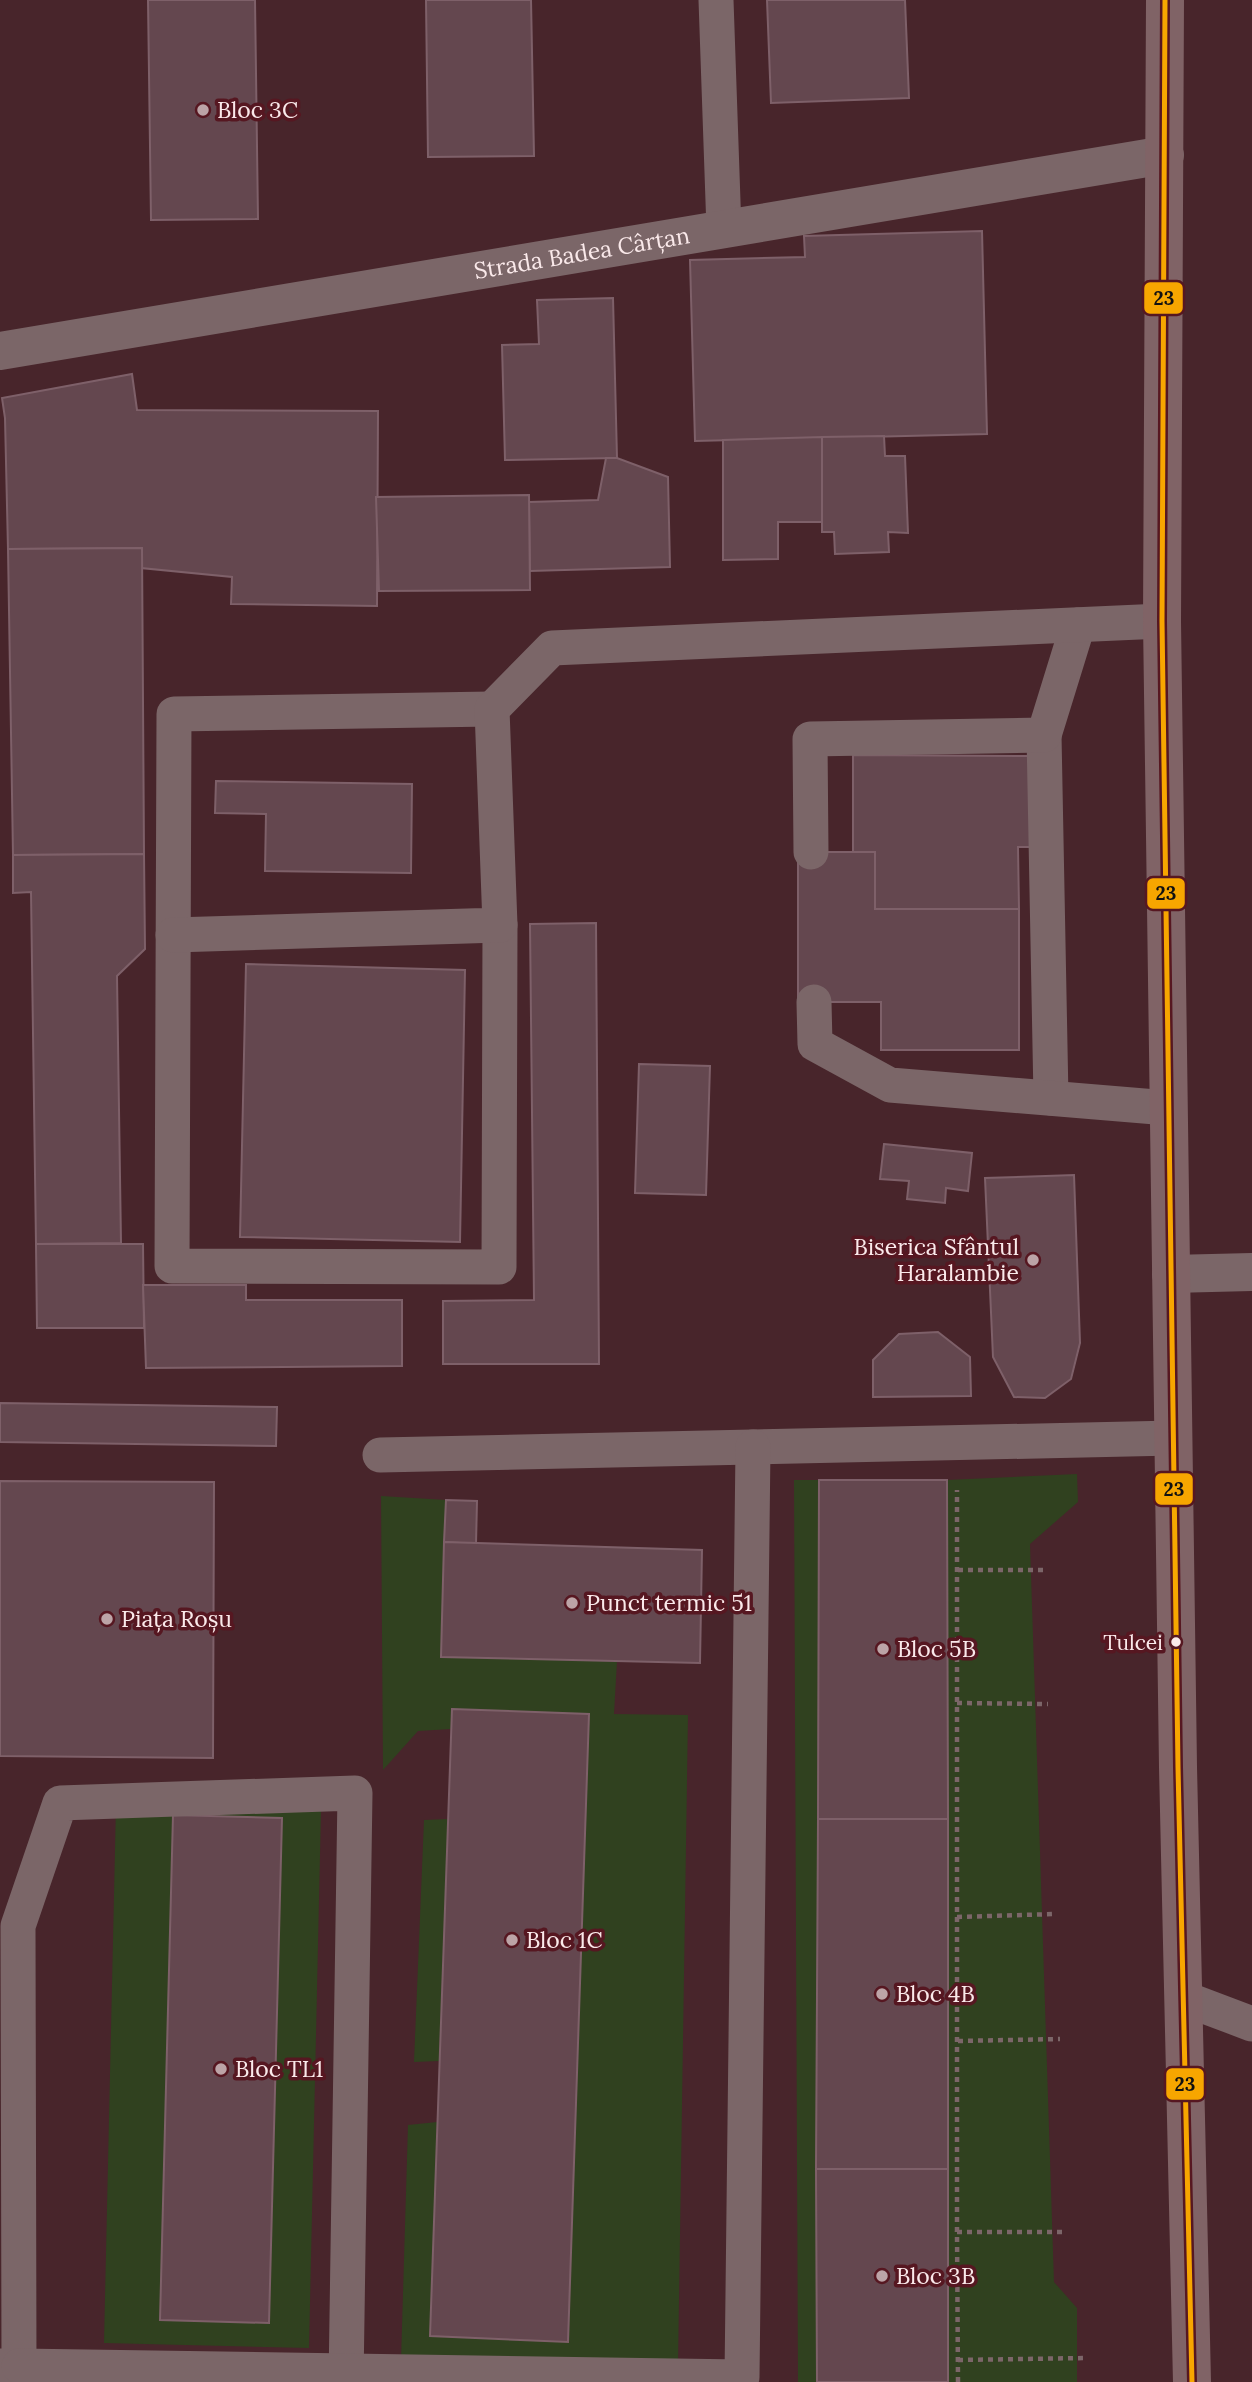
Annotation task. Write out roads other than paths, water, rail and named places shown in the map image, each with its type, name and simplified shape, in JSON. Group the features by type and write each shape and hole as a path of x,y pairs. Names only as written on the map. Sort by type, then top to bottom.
{"main road":[{"path":"1165,0 1162,621 1183,1998 1192,2382"}],"street":[{"name":"Strada Badea Cârțan","path":"0,351 1165,155"},
{"path":"1171,1274 1252,1272"}],"lane":[{"path":"716,0 724,229"},
{"path":"492,709 499,925 499,1268 173,1266 174,714 492,709 551,648 1162,621"},
{"path":"1051,1098 1045,735 1078,625"},
{"path":"811,852 810,739 1045,735"},
{"path":"173,936 499,925"},
{"path":"814,1002 815,1044 890,1085 1168,1108"},
{"path":"380,1455 1174,1438"},
{"path":"346,2377 355,1793 60,1803 18,1926 10,2366 346,2377 742,2377 753,1447"},
{"path":"1183,1998 1252,2024"}],"place":[{"name":"Bloc 3C","path":"203,110"},
{"name":"Biserica Sfântul Haralambie","path":"1033,1260"},
{"name":"Punct termic 51","path":"572,1603"},
{"name":"Piața Roșu","path":"107,1619"},
{"name":"Tulcei","path":"1176,1642"},
{"name":"Bloc 5B","path":"883,1649"},
{"name":"Bloc 1C","path":"512,1940"},
{"name":"Bloc 4B","path":"882,1994"},
{"name":"Bloc TL1","path":"221,2069"},
{"name":"Bloc 3B","path":"882,2276"}]}
